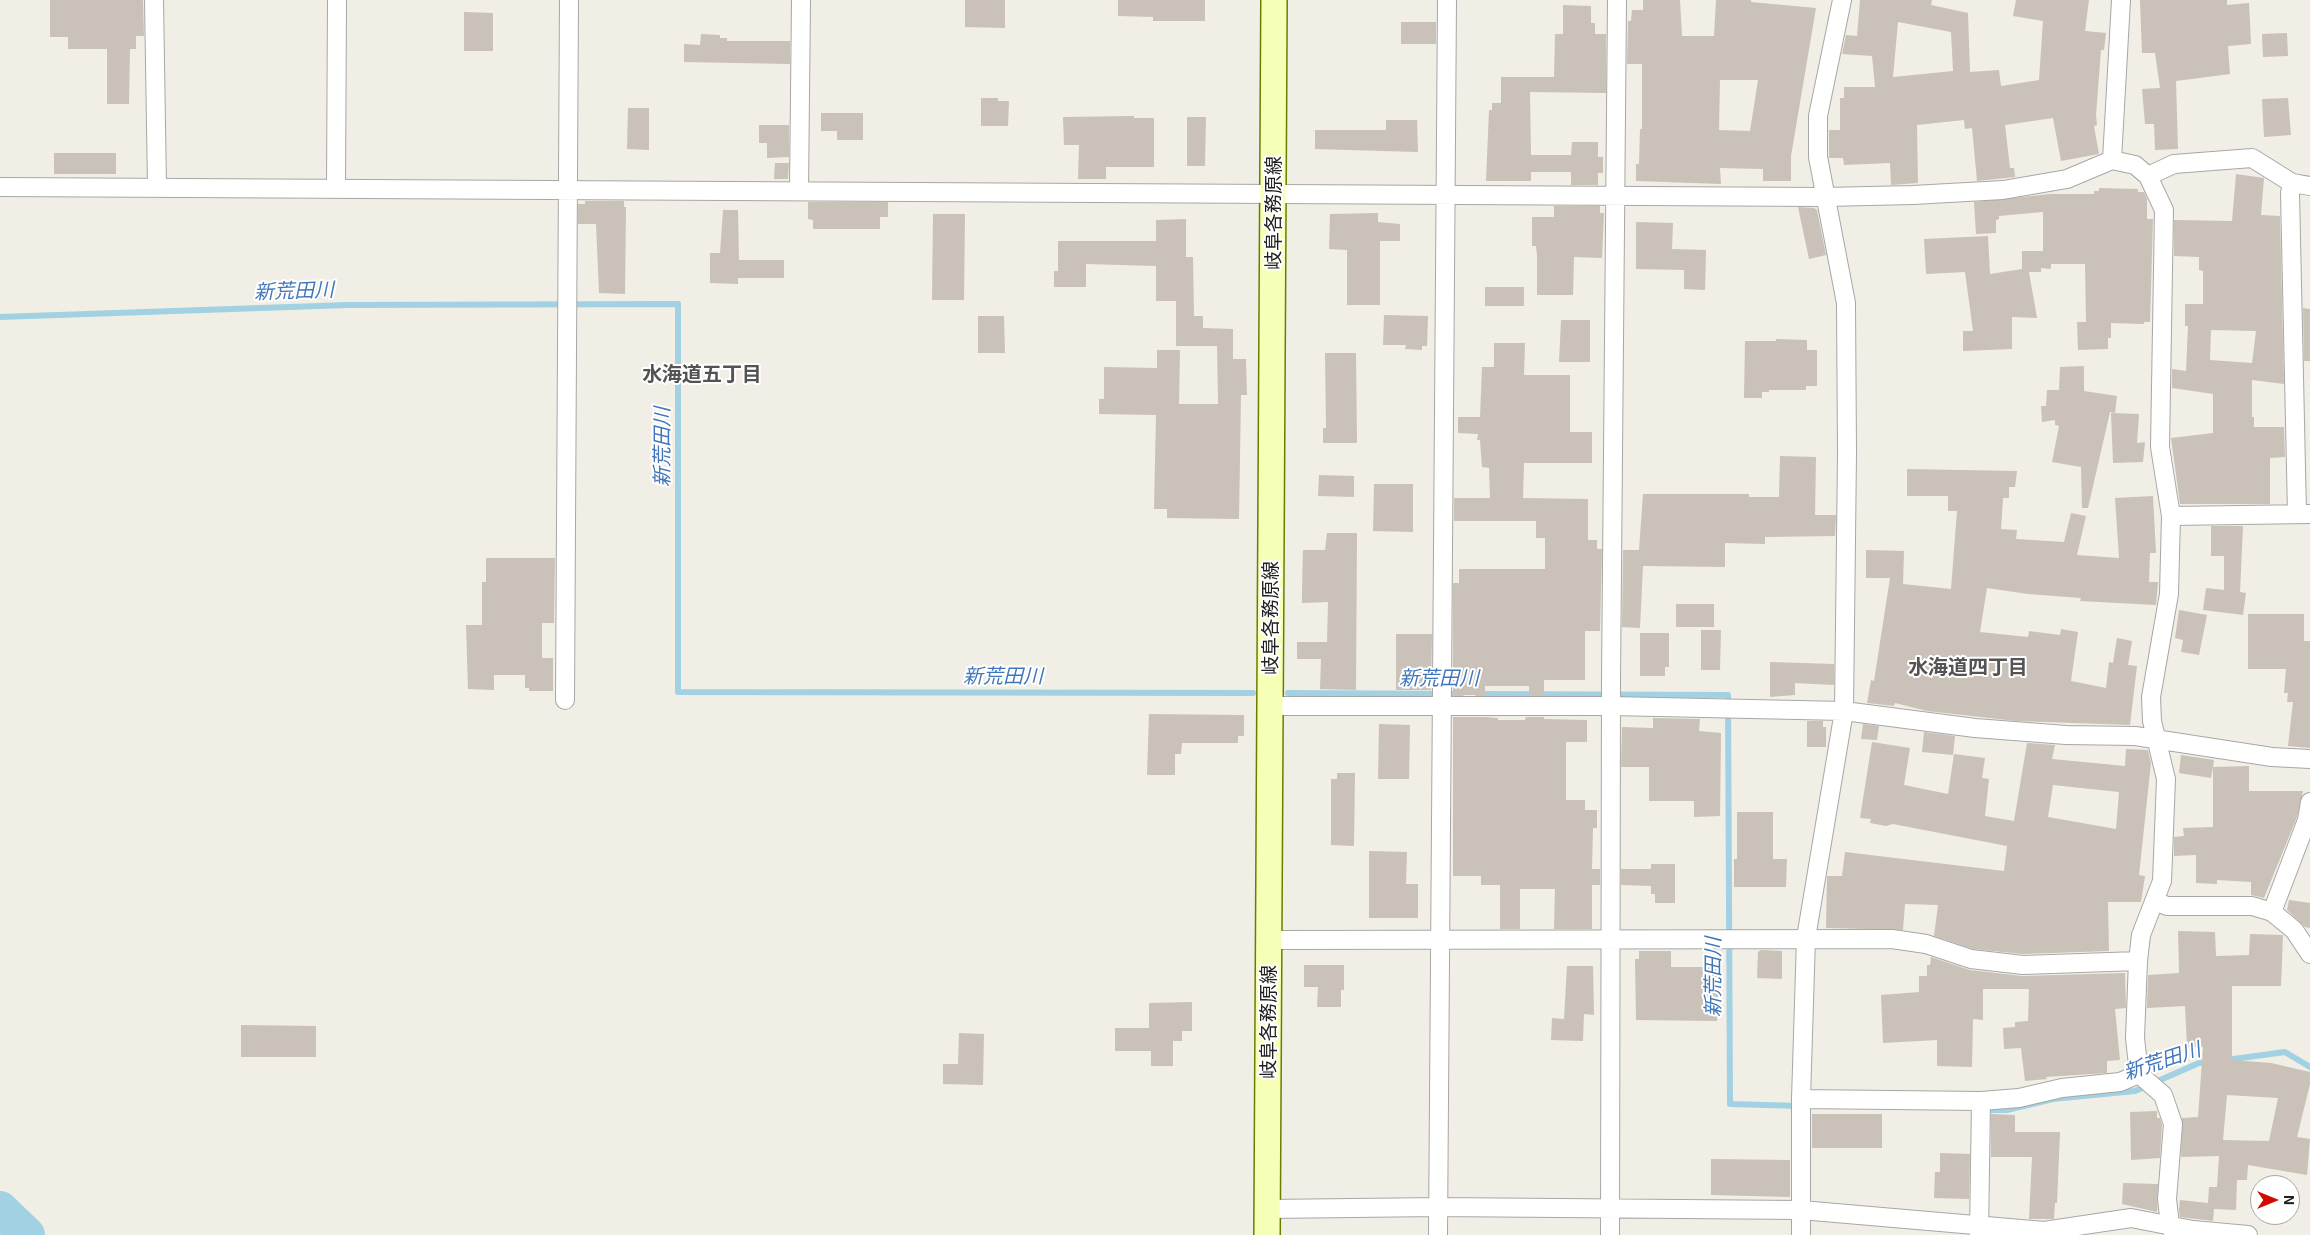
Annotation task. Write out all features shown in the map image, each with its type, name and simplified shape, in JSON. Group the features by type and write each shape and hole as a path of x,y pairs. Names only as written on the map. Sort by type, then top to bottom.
{"main road":[{"name":"岐阜各務原線","path":"1267,1235 1274,0"}],"street":[{"path":"154,0 157,187"},
{"path":"336,188 338,0"},
{"path":"565,700 569,0"},
{"path":"799,190 801,0"},
{"path":"1438,1235 1444,195 1447,0"},
{"path":"1610,1235 1614,197 1618,0"},
{"path":"1801,1235 1801,1100 1806,938 1844,711 1847,453 1846,303 1818,157 1818,116 1842,0"},
{"path":"2112,160 2121,0"},
{"path":"2148,176 2174,164 2252,158 2292,183 2310,186"},
{"path":"0,187 1825,197 2003,190 2067,179 2112,160 2135,165 2148,176 2164,210 2160,447 2171,516 2170,594 2151,698 2152,721 2166,778 2162,880 2141,935 2138,960 2135,1038 2139,1074 2161,1094 2173,1124 2167,1199 2172,1230"},
{"path":"2171,516 2304,514 2290,193 2292,183"},
{"path":"1270,706 1611,706 1844,711 1975,728 2066,735 2135,736 2272,756 2310,759"},
{"path":"2272,912 2307,820 2310,802"},
{"path":"2154,901 2167,906 2252,906 2272,912 2294,930 2310,954"},
{"path":"1269,940 1892,939 1926,944 1971,959 2023,965 2138,960"},
{"path":"1801,1100 1981,1102 2019,1098 2062,1088 2120,1082 2139,1074"},
{"path":"1979,1230 1981,1102"},
{"path":"1268,1209 1438,1207 1801,1210 1979,1230 2044,1231 2131,1218 2172,1230 2248,1235"}],"building":[{"path":"50,0 143,0 144,36 136,36 136,49 130,49 129,104 107,104 107,49 68,49 68,37 50,37"},
{"path":"965,0 1005,0 1005,28 965,27"},
{"path":"1118,0 1205,0 1205,21 1153,21 1153,17 1118,16"},
{"path":"1643,0 1680,0 1682,36 1714,36 1716,0 1751,0 1751,2 1816,8 1791,156 1791,181 1763,181 1763,169 1720,168 1721,184 1636,181 1636,164 1639,164 1640,129 1642,129 1642,64 1627,64 1628,21 1631,21 1632,10 1643,10","holes":["1720,80 1758,80 1750,131 1719,130"]},
{"path":"1860,0 1932,0 1931,5 1968,13 1970,72 1999,70 2001,86 2039,80 2043,21 2013,16 2016,0 2089,0 2085,31 2106,33 2104,50 2101,50 2096,115 2097,125 2094,126 2099,154 2061,161 2053,118 2005,125 2010,168 2014,168 2015,177 1977,181 1972,128 1965,129 1964,120 1917,125 1918,183 1891,185 1890,163 1844,165 1843,158 1829,158 1829,130 1840,130 1840,98 1844,98 1844,87 1875,87 1872,56 1842,54 1846,35 1857,36","holes":["1898,22 1951,32 1953,71 1893,77"]},
{"path":"2140,0 2227,0 2227,5 2249,3 2251,44 2228,46 2230,74 2176,81 2178,149 2155,150 2154,124 2145,124 2142,89 2160,88 2155,53 2142,53"},
{"path":"1563,5 1591,6 1591,23 1595,23 1595,34 1606,34 1606,93 1530,92 1531,155 1571,155 1572,142 1598,142 1598,157 1603,157 1603,173 1598,173 1598,185 1571,185 1571,172 1531,172 1531,181 1486,181 1489,110 1492,110 1492,103 1501,103 1501,77 1554,77 1555,34 1563,34"},
{"path":"464,12 493,13 493,51 464,51"},
{"path":"1401,22 1436,22 1436,44 1401,44"},
{"path":"2287,33 2288,56 2263,57 2262,34"},
{"path":"701,34 720,35 720,38 727,38 727,41 790,41 790,64 684,62 684,44 700,45"},
{"path":"981,98 998,98 998,101 1009,101 1008,126 981,126"},
{"path":"2288,98 2291,135 2264,137 2262,99"},
{"path":"628,108 649,108 649,150 627,149"},
{"path":"821,113 863,113 863,140 837,140 837,131 821,131"},
{"path":"1134,116 1134,118 1154,118 1154,167 1106,167 1106,179 1078,179 1079,145 1064,145 1063,117"},
{"path":"1187,117 1206,117 1205,166 1187,166"},
{"path":"1386,120 1417,120 1418,152 1315,149 1315,130 1386,130"},
{"path":"759,125 789,125 789,157 767,158 767,143 759,143"},
{"path":"54,153 116,153 116,174 54,174"},
{"path":"775,163 789,163 788,179 774,179"},
{"path":"2236,174 2264,178 2261,215 2280,216 2284,384 2252,380 2252,417 2254,417 2254,427 2284,427 2285,457 2270,458 2270,504 2180,504 2171,438 2213,433 2213,394 2172,388 2172,369 2186,371 2188,326 2185,326 2185,304 2203,304 2203,271 2199,270 2199,257 2174,256 2174,220 2232,221","holes":["2211,330 2256,331 2252,363 2210,360"]},
{"path":"2099,188 2138,189 2138,192 2144,192 2147,199 2147,219 2153,219 2150,322 2144,322 2144,324 2111,323 2111,338 2108,338 2108,349 2078,350 2077,322 2086,322 2085,264 2051,264 2051,269 2041,268 2041,272 2029,272 2037,318 2012,317 2012,349 1963,351 1963,331 1973,331 1965,272 1926,274 1924,239 1988,236 1990,274 2022,269 2022,251 2043,251 2043,212 1999,216 1999,219 1996,220 1996,233 1976,234 1974,202 2050,194 2094,194 2094,191 2099,191"},
{"path":"585,201 624,201 624,207 626,207 625,294 599,293 596,224 578,224 578,204 585,204"},
{"path":"808,202 888,202 888,217 880,217 880,229 813,229 813,220 808,219"},
{"path":"1554,206 1600,206 1600,213 1604,213 1602,258 1574,257 1573,295 1537,295 1537,255 1536,246 1532,246 1532,217 1554,217"},
{"path":"1798,207 1814,208 1817,210 1826,255 1809,259"},
{"path":"723,210 738,210 739,260 784,260 784,278 738,278 738,284 710,283 710,253 720,253"},
{"path":"1378,213 1378,222 1400,224 1400,241 1380,241 1380,305 1347,305 1347,250 1329,249 1330,214"},
{"path":"933,214 965,214 964,300 932,300"},
{"path":"1186,219 1186,257 1193,257 1194,316 1203,316 1203,328 1233,329 1233,359 1246,359 1247,395 1241,395 1239,519 1167,518 1167,509 1154,509 1156,415 1099,414 1099,399 1104,399 1104,367 1157,368 1157,350 1180,350 1179,404 1218,404 1217,346 1176,346 1176,301 1156,301 1156,266 1086,264 1086,287 1054,287 1054,271 1058,271 1058,241 1156,241 1156,220"},
{"path":"1636,222 1673,223 1672,249 1706,250 1705,290 1684,289 1684,270 1636,269"},
{"path":"1485,287 1524,287 1524,306 1485,306"},
{"path":"2303,308 2310,309 2310,361 2304,361"},
{"path":"1384,315 1428,316 1427,346 1422,346 1422,350 1405,349 1406,345 1383,345"},
{"path":"978,316 1004,316 1005,353 978,353"},
{"path":"1561,320 1590,320 1590,362 1559,362"},
{"path":"1776,339 1807,340 1807,350 1817,350 1817,386 1806,386 1806,390 1769,390 1769,392 1762,392 1762,398 1744,398 1745,341 1776,341"},
{"path":"1494,343 1525,343 1524,375 1570,375 1570,432 1592,432 1592,463 1524,463 1523,498 1588,499 1588,540 1597,540 1597,549 1602,549 1600,631 1585,631 1585,680 1544,680 1544,695 1529,695 1529,686 1485,686 1485,695 1453,695 1453,583 1459,583 1459,569 1545,569 1545,538 1536,538 1536,521 1454,521 1454,498 1490,498 1489,468 1482,467 1480,440 1477,440 1478,434 1458,433 1458,417 1480,417 1482,367 1494,367"},
{"path":"1325,353 1356,353 1357,443 1323,443 1323,428 1326,428"},
{"path":"2084,366 2084,391 2117,396 2115,413 2110,412 2088,508 2082,508 2081,467 2052,462 2059,426 2055,425 2055,420 2042,422 2041,406 2046,406 2047,390 2059,390 2060,367"},
{"path":"2111,413 2139,414 2137,443 2145,442 2143,462 2113,463"},
{"path":"1780,456 1816,457 1815,515 1836,515 1835,536 1765,537 1765,544 1725,543 1725,567 1643,566 1640,628 1622,627 1623,550 1639,550 1643,494 1749,494 1749,497 1779,497"},
{"path":"1907,469 2017,471 2015,487 2009,487 2009,498 2003,498 2001,529 2017,530 2016,539 2064,542 2071,513 2086,516 2077,555 2119,558 2115,498 2153,496 2156,553 2150,553 2149,582 2158,582 2156,605 2080,601 2081,598 2028,594 1987,588 1980,632 2028,637 2029,631 2060,635 2061,629 2078,632 2071,681 2106,688 2109,662 2113,663 2117,638 2132,641 2128,665 2137,666 2130,725 2016,721 1927,711 1895,703 1894,706 1867,703 1871,680 1874,681 1890,578 1866,578 1866,550 1904,551 1903,584 1951,589 1957,511 1948,511 1948,496 1907,496"},
{"path":"1319,475 1354,476 1354,497 1318,496"},
{"path":"1374,484 1413,484 1413,532 1373,531"},
{"path":"2211,526 2243,526 2240,592 2246,593 2243,615 2203,610 2206,588 2224,590 2224,556 2211,556"},
{"path":"1327,533 1357,533 1356,690 1320,689 1321,659 1297,659 1297,642 1327,642 1328,602 1302,603 1302,590 1303,550 1325,550"},
{"path":"486,558 555,558 554,623 542,623 542,658 553,658 553,691 529,691 529,688 525,688 525,675 494,675 494,690 468,689 466,625 482,625 482,582 486,582"},
{"path":"1676,604 1714,604 1714,627 1676,627"},
{"path":"2179,610 2207,615 2199,655 2181,652 2183,640 2175,638"},
{"path":"2248,614 2304,614 2304,641 2310,641 2310,748 2288,746 2293,702 2287,702 2288,693 2284,693 2286,669 2248,669"},
{"path":"1701,630 1721,630 1720,670 1701,670"},
{"path":"1640,633 1669,633 1669,667 1665,667 1665,676 1640,676"},
{"path":"1396,634 1432,634 1431,690 1396,690"},
{"path":"1770,662 1834,664 1834,685 1795,683 1795,695 1770,697"},
{"path":"1149,714 1244,715 1244,736 1238,736 1238,743 1182,743 1181,754 1175,754 1175,775 1147,775"},
{"path":"1453,717 1525,720 1526,717 1544,717 1544,719 1587,720 1587,742 1566,742 1566,800 1585,800 1585,810 1597,810 1597,828 1593,828 1592,869 1600,869 1600,885 1592,885 1592,929 1554,929 1555,889 1520,889 1520,929 1500,929 1500,885 1481,885 1481,876 1453,876"},
{"path":"1653,718 1700,719 1699,731 1721,733 1720,816 1694,817 1694,801 1649,801 1649,767 1621,767 1622,727 1653,728"},
{"path":"1807,721 1823,721 1823,727 1826,727 1826,747 1807,747"},
{"path":"1379,724 1410,725 1409,779 1378,779"},
{"path":"1863,724 1879,726 1877,740 1861,739"},
{"path":"1924,732 1955,736 1953,755 1922,752"},
{"path":"1872,742 1910,748 1904,785 1948,794 1954,754 1985,758 1982,778 1989,779 1985,816 2014,821 2027,743 2055,745 2052,759 2125,766 2126,749 2148,750 2151,763 2139,875 2145,876 2141,902 2108,902 2109,951 2023,954 1973,949 1934,936 1938,905 1905,904 1903,930 1826,928 1827,876 1842,876 1845,852 2004,871 2007,846 1893,824 1886,826 1870,823 1871,819 1860,818","holes":["2053,785 2119,792 2116,829 2048,817"]},
{"path":"2181,755 2214,760 2211,778 2179,773"},
{"path":"2249,766 2249,791 2303,791 2297,817 2264,898 2251,895 2251,882 2217,880 2217,884 2196,883 2196,855 2174,856 2174,837 2184,836 2183,828 2213,827 2213,767"},
{"path":"1337,773 1355,773 1354,846 1331,845 1331,779 1337,779"},
{"path":"1737,812 1773,812 1773,859 1787,859 1786,887 1734,887 1734,859 1737,859"},
{"path":"1369,851 1407,852 1406,884 1418,884 1418,918 1369,918"},
{"path":"1651,864 1675,864 1675,903 1655,903 1655,894 1651,894 1651,886 1621,885 1621,869 1651,869"},
{"path":"2289,900 2310,903 2310,928 2305,927 2287,910"},
{"path":"2178,931 2215,932 2216,956 2249,955 2250,934 2283,935 2281,986 2232,986 2232,1060 2271,1063 2310,1072 2310,1084 2297,1137 2310,1139 2307,1175 2248,1165 2247,1180 2237,1180 2236,1210 2214,1209 2213,1221 2180,1217 2179,1210 2180,1200 2208,1203 2209,1187 2217,1187 2219,1156 2181,1157 2182,1118 2198,1117 2203,1047 2187,1047 2185,1006 2147,1008 2148,975 2179,973","holes":["2227,1095 2278,1098 2269,1141 2223,1140"]},
{"path":"1761,950 1782,951 1782,979 1757,978 1758,952"},
{"path":"1639,951 1671,951 1671,967 1720,967 1717,1021 1636,1020 1635,959 1639,959"},
{"path":"1931,957 1970,970 2022,976 2125,973 2126,1008 2115,1009 2120,1060 2107,1061 2107,1073 2046,1077 2047,1079 2025,1081 2021,1048 2004,1049 2003,1028 2015,1027 2015,1022 2028,1021 2029,989 1983,989 1983,1020 1973,1019 1972,1067 1937,1066 1937,1040 1883,1043 1881,995 1919,992 1919,976 1927,976 1927,965 1930,965"},
{"path":"1304,965 1344,965 1344,990 1341,990 1341,1007 1317,1007 1318,987 1304,987"},
{"path":"1567,966 1593,966 1594,1015 1584,1014 1583,1041 1551,1040 1552,1018 1564,1019"},
{"path":"1192,1002 1192,1031 1182,1031 1182,1041 1173,1041 1173,1066 1151,1066 1151,1051 1115,1051 1115,1028 1149,1028 1149,1003"},
{"path":"241,1025 316,1026 316,1057 241,1057"},
{"path":"959,1033 984,1034 983,1085 943,1084 943,1064 958,1064"},
{"path":"2157,1111 2157,1118 2160,1118 2162,1125 2160,1158 2131,1160 2130,1112"},
{"path":"1812,1114 1882,1114 1882,1148 1812,1148"},
{"path":"1991,1114 2015,1115 2015,1132 2060,1132 2057,1203 2055,1203 2054,1219 2029,1219 2032,1157 1991,1157"},
{"path":"1940,1153 1970,1154 1969,1199 1934,1198 1935,1172 1940,1172"},
{"path":"1711,1159 1790,1160 1790,1197 1711,1195"},
{"path":"2123,1183 2158,1184 2157,1212 2122,1204"}],"waterway":[{"name":"新荒田川","path":"0,317 348,305 678,304 678,692 1253,693"},
{"name":"新荒田川","path":"1288,693 1461,694"},
{"name":"新荒田川","path":"1478,694 1728,695 1730,1104 1801,1106"},
{"name":"新荒田川","path":"2226,1060 2285,1052 2310,1067"},
{"name":"新荒田川","path":"1981,1110 2007,1110 2053,1099 2135,1091 2199,1063 2208,1062"},
{"path":"0,1209 27,1235"}],"district":[{"name":"水海道五丁目","path":"702,374"},
{"name":"水海道四丁目","path":"1968,667"}]}
